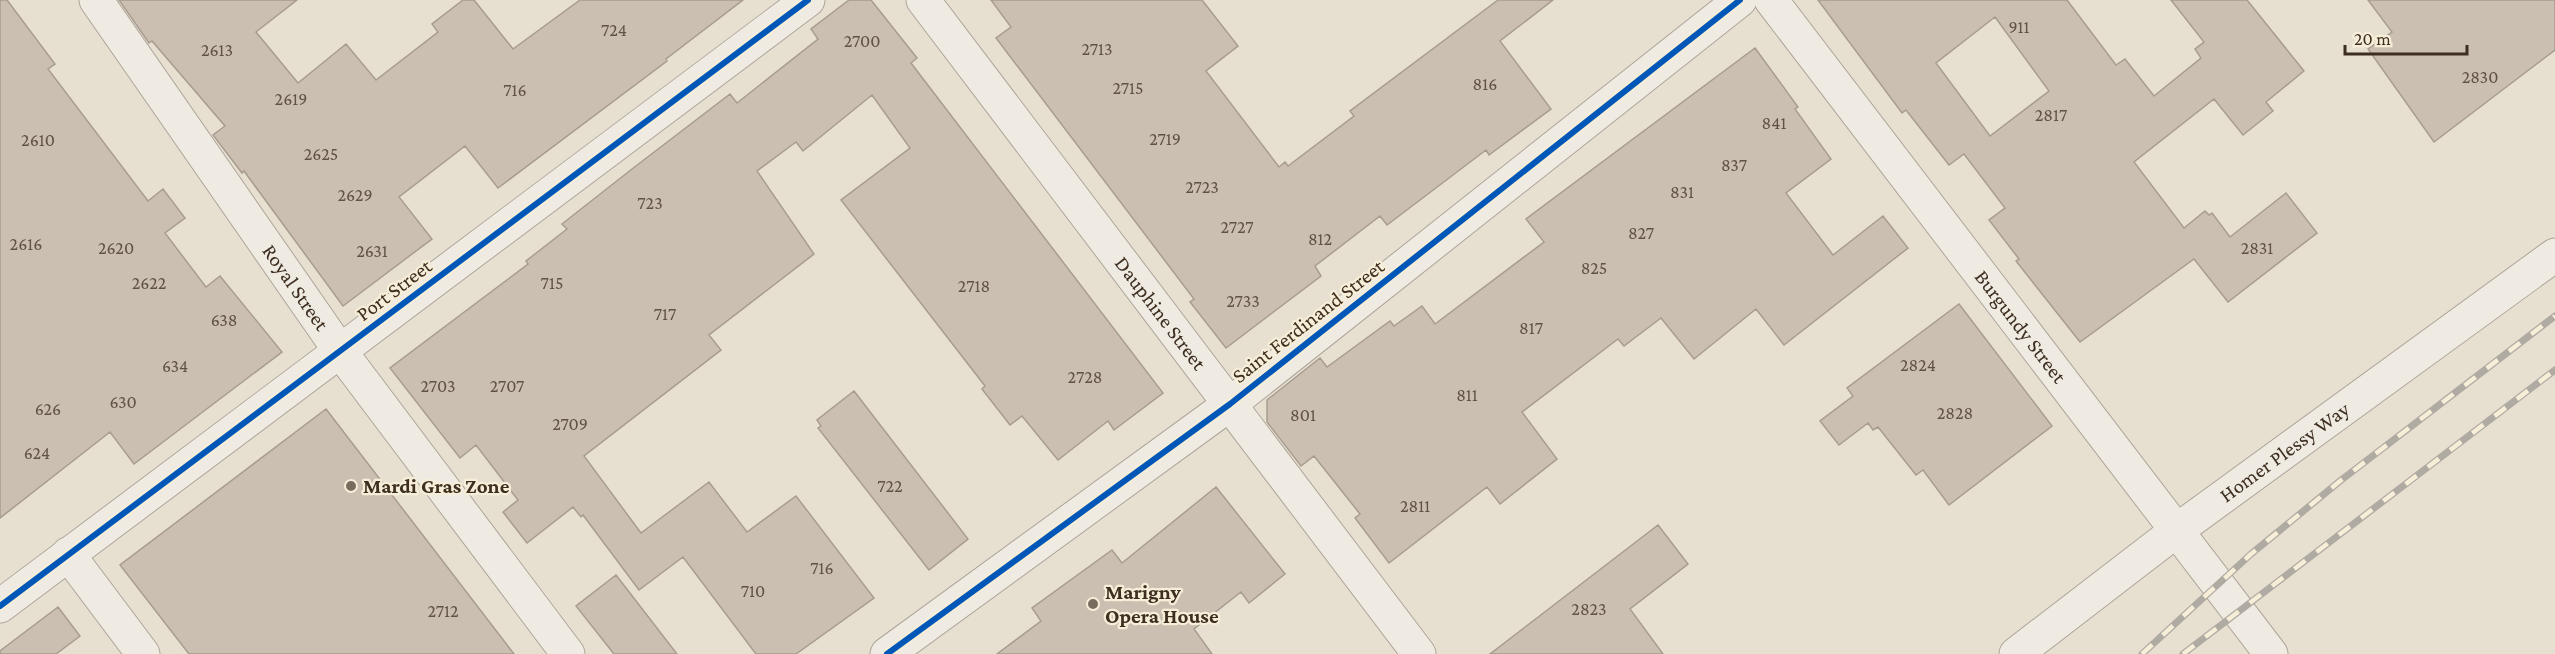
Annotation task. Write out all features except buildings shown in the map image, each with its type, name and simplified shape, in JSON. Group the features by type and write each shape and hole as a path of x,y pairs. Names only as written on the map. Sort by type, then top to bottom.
{"street":[{"name":"Royal Street","path":"96,0 340,351 568,654"},
{"name":"Port Street","path":"0,606 808,0"},
{"name":"Dauphine Street","path":"923,0 1419,654"},
{"name":"Saint Ferdinand Street","path":"887,654 1230,404 1740,0"},
{"name":"Burgundy Street","path":"1771,0 2271,654"},
{"name":"Homer Plessy Way","path":"2016,654 2176,531 2555,255"},
{"path":"68,554 143,654"}],"railway":[{"path":"2142,654 2251,554 2340,481 2555,316"},
{"path":"2183,654 2555,370"}],"cycle path":[{"path":"0,606 808,0"},
{"path":"887,654 1230,404 1740,0"}],"place":[{"name":"Mardi Gras Zone","path":"351,486"},
{"name":"Marigny Opera House","path":"1093,604"}]}
